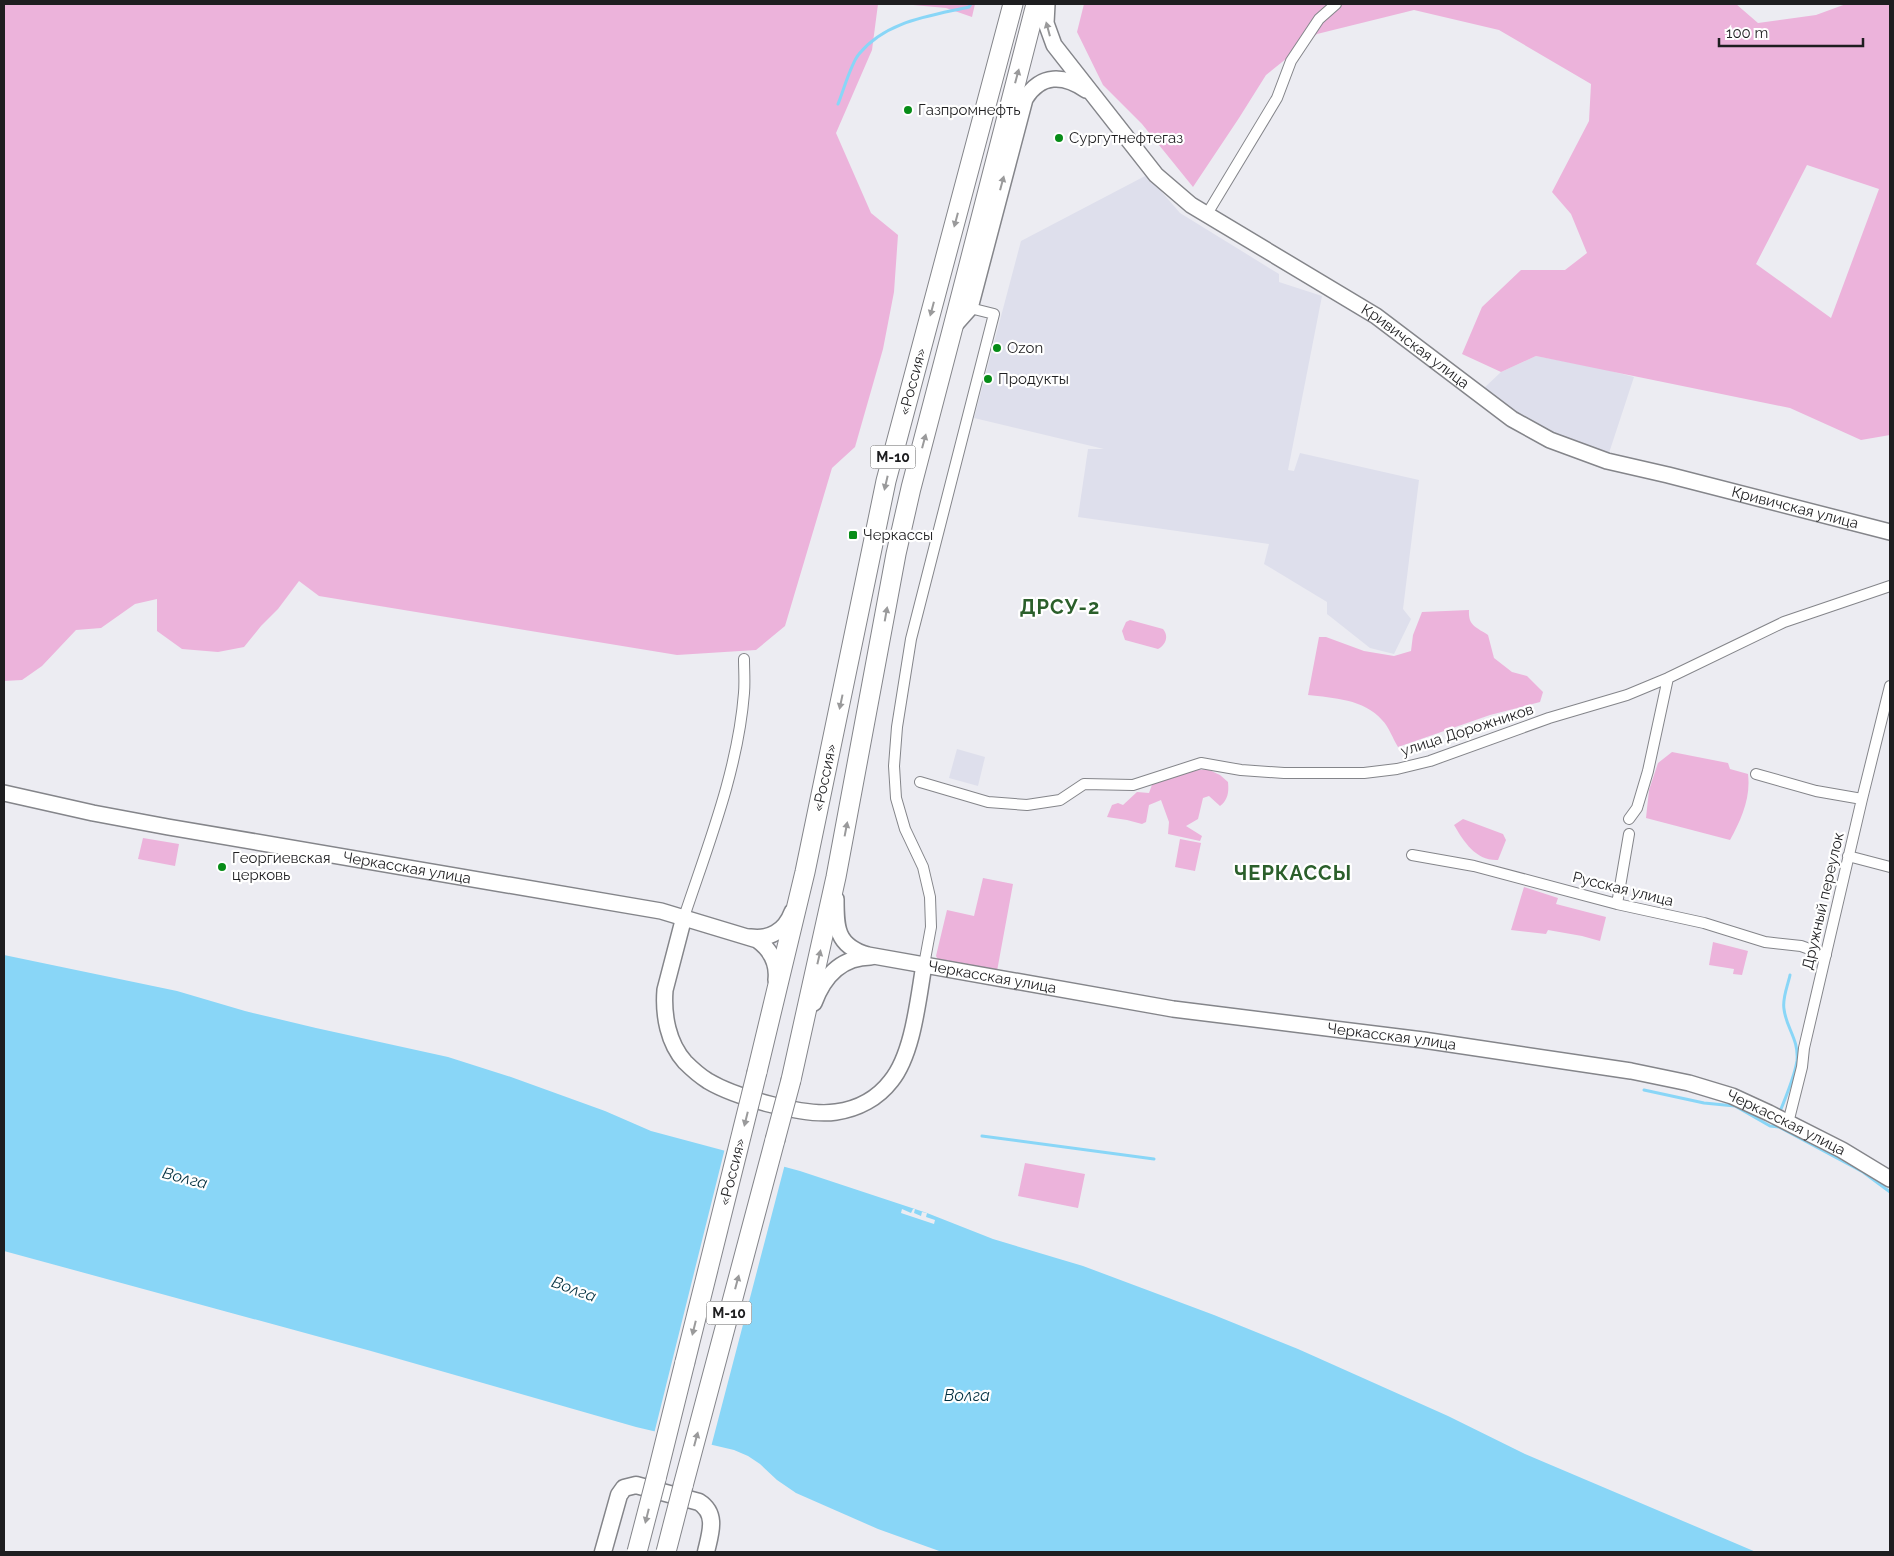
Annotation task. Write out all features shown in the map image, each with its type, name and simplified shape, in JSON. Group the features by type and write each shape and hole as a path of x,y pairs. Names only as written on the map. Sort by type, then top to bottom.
{"highway":[{"name":"«Россия»","path":"637,1552 764,1046 805,872 886,481 1012,4"},
{"name":"«Россия»","path":"836,877 878,662 896,554 911,488 1036,4"},
{"name":"М-10","path":"666,1552 791,1080 836,877"}],"main road":[{"path":"604,1552 619,1495 624,1488 636,1485 699,1502 706,1508 711,1516 712,1524 706,1552"}],"street":[{"name":"Кривичская улица","path":"1047,4 1046,23 1052,40 1156,175 1179,195 1207,214 1376,316 1512,419 1550,440 1607,461 1890,532"},
{"path":"1207,214 1278,98 1291,61 1319,19 1336,4"},
{"path":"954,327 970,308 1025,99 1037,85 1047,80 1058,79 1075,83 1096,97"},
{"path":"744,658 744,692 733,763 684,917 665,990 664,1001 667,1022 675,1048 688,1065 709,1082 739,1094 787,1108 817,1113 839,1112 868,1102 887,1087 898,1072 906,1055 931,927 930,897 923,867 902,819 896,798 894,766 897,727 911,639 994,314 970,308"},
{"name":"улица Дорожников","path":"920,782 988,802 1027,805 1060,800 1084,784 1133,785 1201,763 1241,770 1284,773 1364,773 1397,769 1430,761 1549,718 1627,695 1668,678 1784,622 1890,586"},
{"path":"1628,819 1637,808 1648,771 1668,678"},
{"name":"Дружный переулок","path":"1788,1123 1848,856 1890,686"},
{"path":"1756,774 1816,791 1862,799"},
{"name":"Черкасская улица","path":"4,793 168,828 662,911 750,937 760,942 768,950 776,967 776,979 764,1046"},
{"path":"1617,904 1629,834"},
{"name":"Русская улица","path":"1412,855 1474,866 1617,904 1704,923 1765,942 1801,946 1826,955"},
{"path":"1848,856 1890,867"},
{"name":"Черкасская улица","path":"750,937 768,936 783,927 791,915 805,872"},
{"name":"Черкасская улица","path":"836,877 836,926 846,942 864,954 1173,1009 1423,1040 1631,1071 1689,1083 1723,1093 1788,1123 1842,1150 1890,1180"},
{"name":"Черкасская улица","path":"797,1056 818,994 825,980 844,963 859,958 875,957"}],"shaded area":[{"path":"4,4 878,4 872,50 836,133 871,213 898,235 894,292 883,349 855,447 832,468 785,626 756,650 677,655 319,596 299,581 278,609 244,647 218,652 182,649 157,631 157,599 135,604 101,628 76,630 42,666 22,680 4,681"},
{"path":"902,4 975,4 972,17 946,8"},
{"path":"1084,4 1736,4 1758,23 1816,15 1846,4 1890,4 1890,435 1861,440 1790,408 1536,356 1501,372 1462,354 1482,307 1521,270 1565,270 1587,253 1571,214 1552,192 1589,121 1591,84 1499,30 1414,10 1317,34 1266,75 1193,187 1142,124 1103,85 1077,32","holes":["1807,165 1879,189 1831,318 1756,264"]},
{"path":"1147,175 1180,213 1279,274 1279,282 1322,296 1288,470 1294,471 1300,453 1419,480 1403,609 1411,619 1394,654 1370,648 1327,614 1327,602 1264,564 1269,544 1078,517 1088,449 1104,449 974,418 1021,241"},
{"path":"1536,356 1634,377 1608,456 1545,429 1515,412 1483,389 1501,372"},
{"path":"1469,610 1471,623 1488,635 1494,658 1512,672 1527,676 1543,692 1540,702 1490,715 1398,747 1389,730 1375,713 1348,701 1308,695 1319,637 1326,637 1364,651 1394,656 1411,651 1413,635 1422,612"},
{"path":"1130,620 1163,629 1166,640 1163,645 1158,649 1125,640 1122,631 1126,622"},
{"path":"957,749 985,757 978,786 949,778"},
{"path":"1672,752 1728,763 1730,769 1748,774 1747,800 1730,840 1646,818 1649,790 1658,763"},
{"path":"1207,769 1220,775 1228,782 1228,792 1225,801 1220,806 1209,796 1203,798 1198,819 1186,826 1202,836 1200,841 1168,834 1169,822 1161,800 1149,805 1146,822 1142,824 1107,817 1112,805 1118,803 1123,805 1137,792 1149,793 1153,782 1191,771"},
{"path":"1463,819 1503,834 1506,840 1498,860 1477,854 1467,844 1454,825"},
{"path":"143,838 179,844 175,866 138,859"},
{"path":"1180,839 1201,843 1195,871 1175,867"},
{"path":"983,878 1013,884 997,971 938,960 936,956 947,910 974,916"},
{"path":"1524,887 1558,898 1556,904 1606,917 1600,941 1548,930 1546,934 1511,930"},
{"path":"1713,942 1748,951 1742,975 1733,974 1734,969 1709,965"},
{"path":"1025,1163 1085,1174 1078,1208 1018,1196"}],"water":[{"name":"Волга","path":"4,955 177,991 245,1011 448,1057 511,1077 605,1111 651,1131 800,1171 927,1213 993,1239 1083,1266 1298,1349 1448,1416 1525,1454 1756,1552 942,1552 878,1529 796,1493 777,1480 760,1464 734,1450 636,1427 371,1351 4,1251"}],"pier":[{"path":"725,1148 785,1164 711,1447 654,1434"},
{"path":"902,1209 911,1213 915,1209 914,1213 921,1216 922,1212 927,1213 926,1217 935,1220 934,1224 901,1213"}],"waterway":[{"path":"838,104 856,58 870,43 895,27 924,17 969,7 971,4"},
{"path":"1781,1109 1797,1061 1796,1046 1785,1016 1784,1005 1784,996 1790,975"},
{"path":"1644,1090 1704,1103 1735,1106 1770,1126 1779,1127 1863,1172 1890,1192"},
{"path":"982,1136 1154,1159"}],"place":[{"name":"Газпромнефть","path":"908,110"},
{"name":"Сургутнефтегаз","path":"1059,138"},
{"name":"Ozon","path":"997,348"},
{"name":"Продукты","path":"988,379"},
{"name":"Черкассы","path":"853,535"},
{"name":"Георгиевская церковь","path":"222,867"}],"district":[{"name":"ДРСУ-2","path":"1060,607"},
{"name":"ЧЕРКАССЫ","path":"1293,873"}]}
